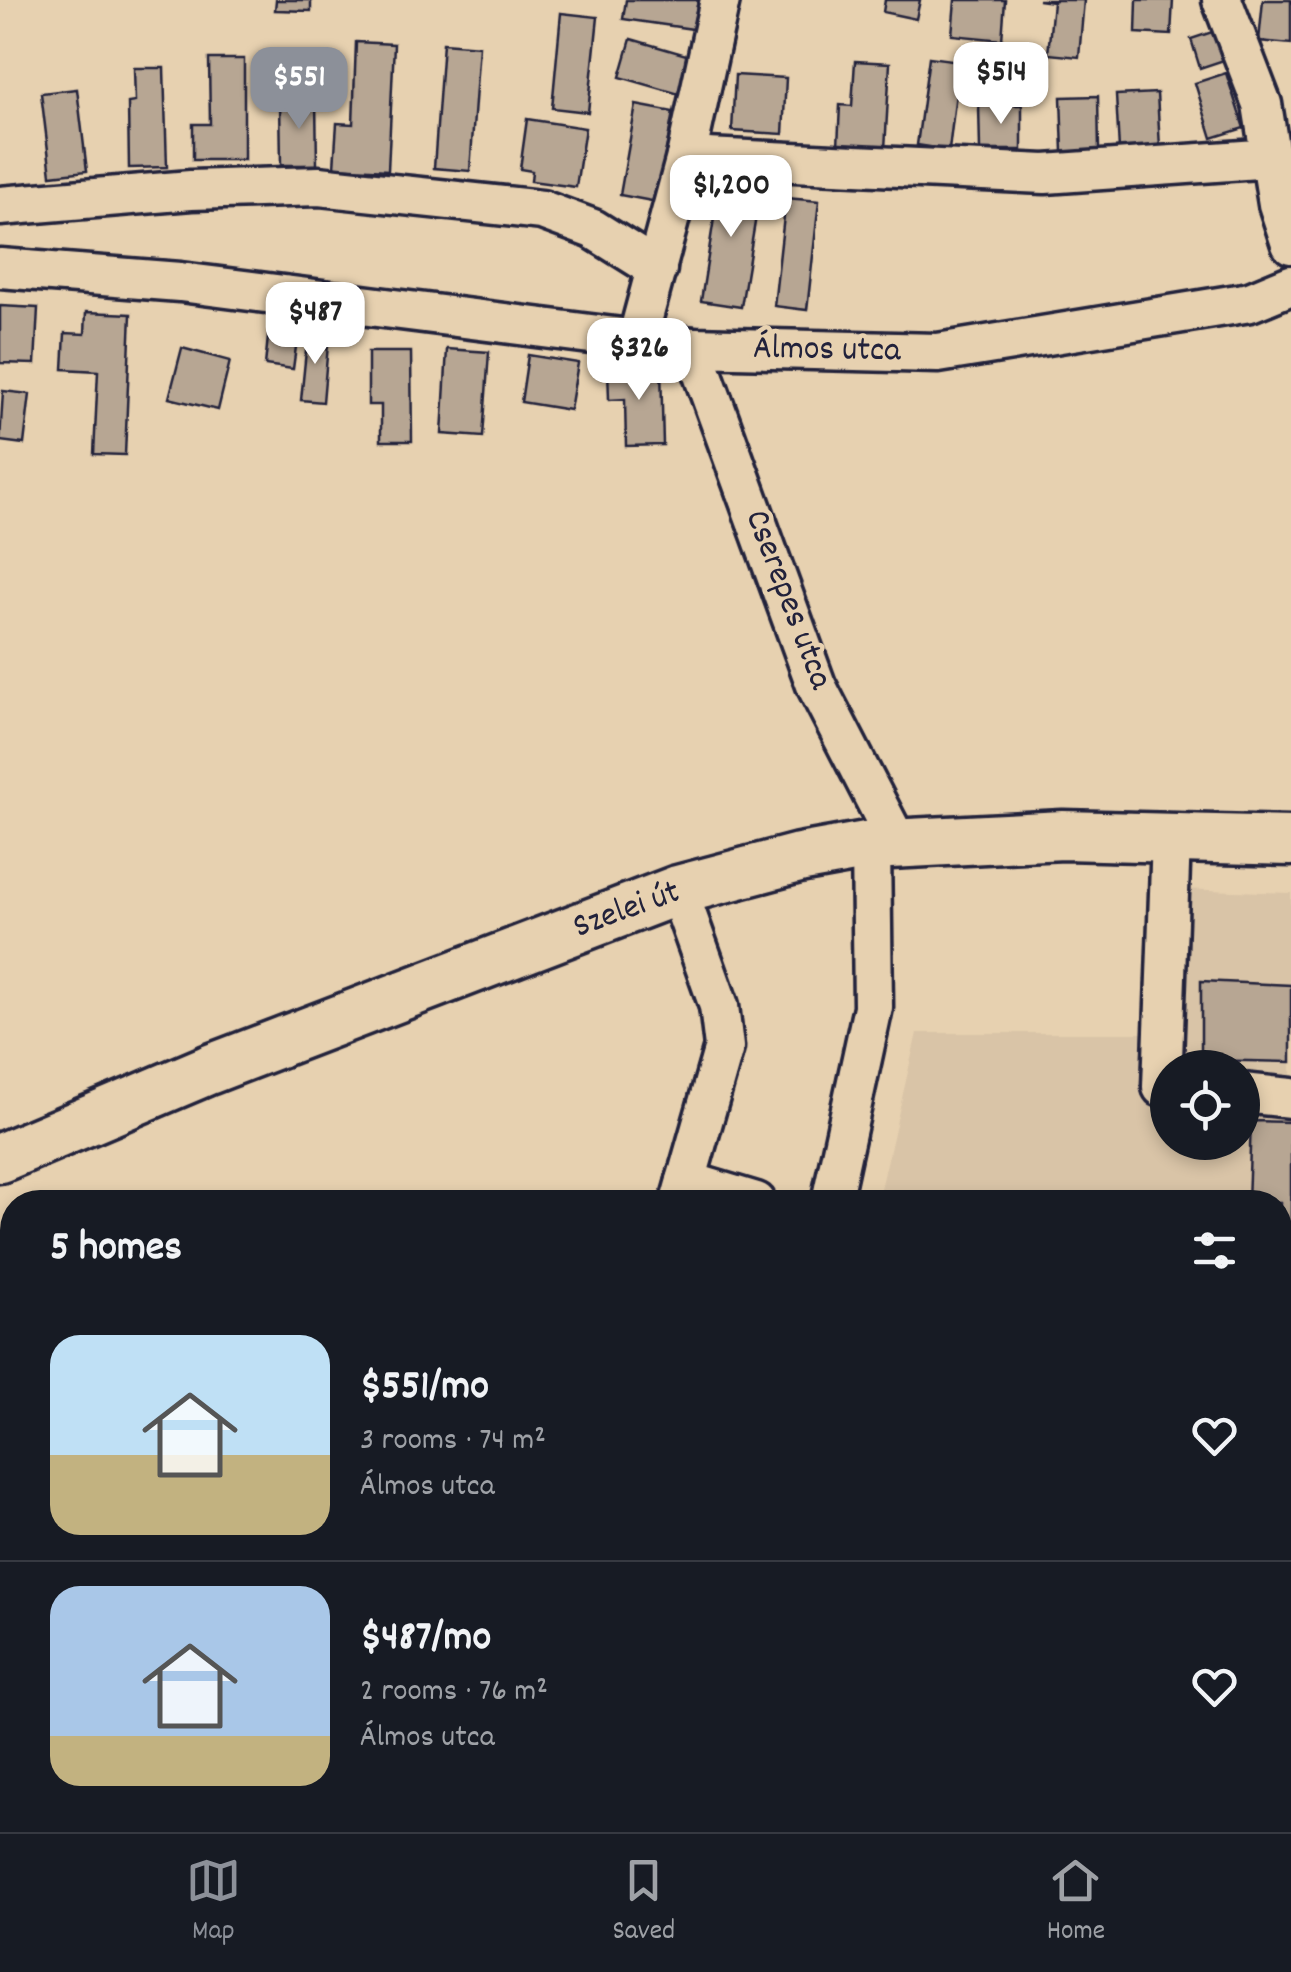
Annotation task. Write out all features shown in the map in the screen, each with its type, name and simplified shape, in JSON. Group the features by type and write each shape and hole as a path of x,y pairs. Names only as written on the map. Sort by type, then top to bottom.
{"main road":[{"name":"Szelei út","path":"0,1158 208,1070 678,890 799,858 884,844 1064,836 1291,841"}],"street":[{"path":"636,340 686,157 720,0"},
{"path":"1222,0 1262,104 1278,204 1291,244"},
{"path":"686,157 1046,174 1272,158"},
{"path":"0,206 191,190 319,186 542,210 593,228 657,269"},
{"name":"Álmos utca","path":"0,268 180,282 693,348 938,353 1250,302 1291,284"},
{"name":"Cserepes utca","path":"693,348 816,685 884,844"},
{"path":"1163,1050 1171,838"},
{"path":"834,1190 873,1007 884,844"},
{"path":"678,890 719,1006 724,1047 684,1190"},
{"path":"1260,1095 1291,1098"}],"shaded area":[{"path":"1153,888 1291,893 1291,1190 881,1190 917,1033 1155,1033"}],"building":[{"path":"276,0 311,0 311,11 275,10"},
{"path":"626,0 698,0 693,29 623,19"},
{"path":"885,0 920,0 916,19 883,12"},
{"path":"955,0 1005,0 1002,40 952,35"},
{"path":"1038,0 1084,0 1079,57 1048,54 1053,2"},
{"path":"1137,0 1173,0 1171,35 1136,33"},
{"path":"1263,0 1291,0 1291,44 1259,41"},
{"path":"561,13 598,17 588,112 552,108"},
{"path":"1215,31 1224,60 1200,68 1191,39"},
{"path":"631,39 690,56 679,94 620,77"},
{"path":"356,42 394,44 388,170 334,167 337,123 353,124"},
{"path":"443,43 479,46 470,171 434,168"},
{"path":"929,57 960,61 949,150 917,145"},
{"path":"209,59 244,59 244,160 193,160 193,124 210,124"},
{"path":"855,61 890,63 885,149 838,146 840,105 852,106"},
{"path":"134,68 164,68 167,167 129,168 128,103 135,102"},
{"path":"1226,73 1244,128 1212,138 1195,83"},
{"path":"735,75 786,78 783,134 732,131"},
{"path":"77,89 87,171 51,175 41,93"},
{"path":"1157,93 1160,148 1119,150 1116,95"},
{"path":"1098,96 1099,152 1063,152 1061,97"},
{"path":"280,100 316,100 317,165 281,165"},
{"path":"636,105 673,112 657,202 620,195"},
{"path":"979,105 1022,105 1022,150 980,150"},
{"path":"527,119 585,128 576,187 531,181 532,171 520,169"},
{"path":"721,174 762,180 741,307 701,301"},
{"path":"786,198 819,201 807,310 774,306"},
{"path":"0,306 38,308 35,364 0,363"},
{"path":"86,312 131,314 125,455 94,454 98,371 63,369 65,333 85,334"},
{"path":"269,328 298,332 293,369 265,365"},
{"path":"308,331 329,333 323,402 301,400"},
{"path":"182,348 230,361 218,410 169,398"},
{"path":"447,349 489,352 483,437 442,434"},
{"path":"368,352 411,352 412,441 381,441 381,405 368,405"},
{"path":"528,355 578,363 570,410 521,402"},
{"path":"661,367 663,445 626,446 625,399 609,400 608,368"},
{"path":"3,391 30,394 24,444 0,441"},
{"path":"1201,981 1291,985 1291,1062 1260,1061 1260,1050 1201,1050"},
{"path":"1260,1121 1291,1122 1291,1190 1248,1190 1250,1160 1260,1160"}]}
